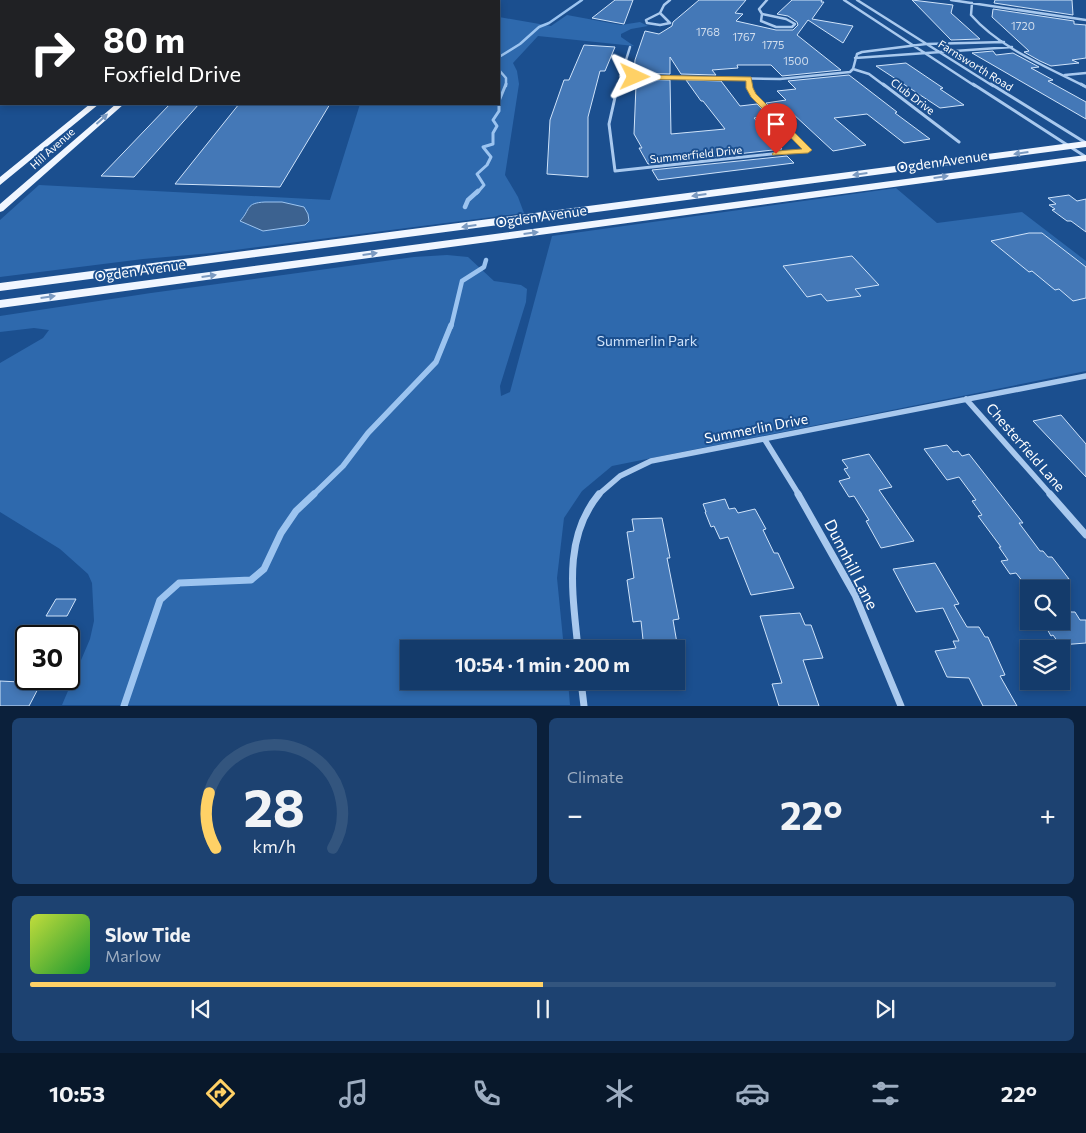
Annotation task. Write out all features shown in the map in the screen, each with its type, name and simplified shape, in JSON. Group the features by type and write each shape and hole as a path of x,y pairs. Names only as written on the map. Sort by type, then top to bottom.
{"main road":[{"name":"Hill Avenue","path":"0,182 94,105"},
{"name":"Hill Avenue","path":"0,210 119,105"},
{"path":"85,134 89,113 86,111"},
{"name":"Ogden Avenue","path":"0,287 1086,144"},
{"name":"Ogden Avenue","path":"0,304 1086,158"}],"street":[{"path":"660,13 670,20 668,24 659,26 647,23 646,20 660,13 664,5 670,0"},
{"path":"762,14 794,24 786,27 765,24 761,21 762,14 759,9 767,0"},
{"name":"Farnsworth Road","path":"844,0 1086,158"},
{"name":"Farnsworth Road","path":"857,0 1086,144"},
{"path":"951,0 1086,20"},
{"path":"972,3 970,11 974,20 1012,47 1086,87"},
{"path":"630,47 620,76 749,79 802,78 842,73 853,70 857,54 862,52 926,44 1004,42"},
{"path":"855,58 1012,47"},
{"name":"Club Drive","path":"853,70 869,74 959,142"},
{"path":"1065,75 1086,72"},
{"name":"Summerfield Drive","path":"620,76 609,124 615,171 808,150 753,95 749,88 749,79"},
{"name":"Summerlin Drive","path":"577,640 572,560 575,536 584,514 596,495 611,480 633,468 651,461 1086,376"},
{"name":"Chesterfield Lane","path":"966,399 1086,535"},
{"name":"Dunnhill Lane","path":"765,440 820,530 855,596 901,706"},
{"path":"583,690 584,706"}],"green space":[{"path":"567,15 621,25 640,22 648,26 631,29 621,34 621,37 634,46 538,36 513,63 517,71 519,84 505,175 518,197 524,213 212,253 143,259 0,277 0,220 39,185 330,200 360,105 500,105 500,17 551,26"},
{"name":"Summerlin Park","path":"896,188 937,223 1022,212 1086,261 1086,371 612,466 582,491 564,518 557,578 563,640 400,640 400,690 569,690 570,705 62,705 68,690 80,690 80,663 90,639 94,621 92,583 88,574 60,549 0,512 0,363 43,338 49,330 34,328 0,332 0,316 414,257 447,255 468,257 494,281 521,285 527,289 526,302 500,386 501,396 510,392 552,236"}],"shaded area":[{"path":"265,202 282,202 304,207 309,221 305,225 263,231 240,221 251,205"}],"building":[{"path":"615,0 633,0 624,24 592,18"},
{"path":"699,0 746,0 735,13 743,14 736,21 776,30 793,30 798,25 797,22 788,16 777,14 792,0 822,0 821,2 824,2 812,19 853,26 843,43 808,20 797,35 841,70 782,76 771,65 737,65 738,68 712,70 716,75 681,74 670,57 670,74 634,73 635,60 645,31 659,34 672,26 673,22"},
{"path":"912,0 953,5 951,13 980,39 951,40"},
{"path":"995,0 1072,0 1073,15 994,3"},
{"path":"993,9 1074,21 1074,24 1086,25 1086,58 1072,60 1079,63 1051,66 1040,61 1024,52 1029,51 992,17"},
{"path":"584,45 615,47 605,71 600,71 588,117 588,177 547,174 550,120 564,80 569,80"},
{"path":"993,51 996,55 1013,53 1039,67 1031,68 1053,80 1048,81 1086,102 1086,119 972,53"},
{"path":"906,63 964,105 940,108 876,66"},
{"path":"849,75 930,139 904,143 867,114 834,118 866,145 833,151 792,113 778,115 766,103 786,100 777,91 796,89 788,81"},
{"path":"634,79 670,80 671,134 725,129 686,80 721,81 740,106 757,104 769,116 754,118 782,149 648,164 634,134 636,85 634,84"},
{"path":"169,105 198,105 134,177 101,176"},
{"path":"238,105 329,105 280,187 175,184"},
{"path":"787,156 794,163 658,180 652,170"},
{"path":"1069,195 1077,201 1086,199 1086,232 1071,221 1067,221 1052,210 1055,209 1049,205 1056,204 1048,198"},
{"path":"1029,233 1042,233 1086,267 1086,298 1073,301 1059,289 1055,290 1032,271 1029,272 991,241"},
{"path":"852,256 879,285 855,289 861,296 827,301 821,294 807,297 783,266"},
{"path":"1061,415 1086,444 1086,477 1033,421"},
{"path":"947,445 953,452 958,451 962,456 969,454 1023,523 1019,523 1040,551 1043,551 1048,557 1052,557 1069,579 1022,580 1016,573 1010,574 1001,561 1008,560 999,547 1001,547 978,516 982,515 972,501 976,500 959,477 947,480 924,449"},
{"path":"869,454 892,487 879,490 914,541 881,548 866,521 869,520 854,496 849,497 839,481 850,478 844,469 848,468 842,460"},
{"path":"725,499 729,509 735,508 738,513 755,509 766,529 763,530 774,553 778,553 794,588 751,595 728,537 720,539 714,526 711,527 705,512 703,504"},
{"path":"662,518 670,558 667,558 679,619 673,620 676,640 643,640 641,621 633,622 627,580 634,578 627,532 634,531 632,519"},
{"path":"935,563 959,604 954,605 967,627 979,627 985,637 988,637 1005,675 1000,676 1017,706 983,706 969,678 947,677 935,651 956,648 953,641 959,641 943,608 916,612 893,569"},
{"path":"56,599 76,599 67,616 46,616"},
{"path":"1070,611 1075,612 1080,620 1086,620 1086,643 1070,644 1070,640 1056,640 1053,635 1051,636 1048,630 1070,630"},
{"path":"800,613 805,625 811,625 823,658 803,660 819,706 779,706 772,684 782,683 760,616"},
{"path":"0,681 15,682 15,690 37,690 29,706 0,706"}],"waterway":[{"path":"500,56 520,44 539,27 549,23 582,0"},
{"path":"500,71 506,78 506,84"},
{"path":"500,99 506,84"},
{"path":"477,193 484,185 477,174 487,165 491,157 483,147 493,144 493,133 497,126 493,120 499,111 499,105"},
{"path":"465,207 468,200 478,191"},
{"path":"451,327 462,281 484,267 486,260"},
{"path":"313,495 343,466 368,433 436,362 451,325"},
{"path":"124,706 160,600 179,583 251,580 264,569 281,533 296,511 314,494"}],"route":[{"path":"635,77 749,79 749,88 753,95 808,150 776,154"}]}
